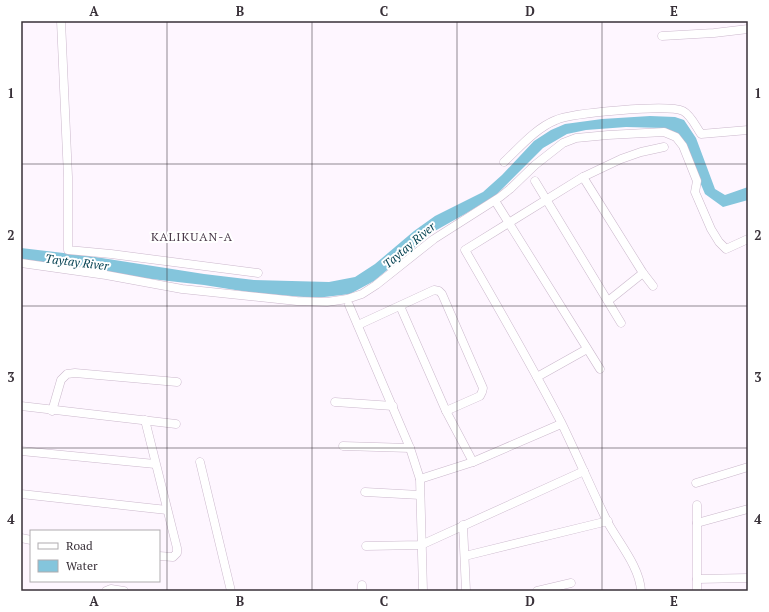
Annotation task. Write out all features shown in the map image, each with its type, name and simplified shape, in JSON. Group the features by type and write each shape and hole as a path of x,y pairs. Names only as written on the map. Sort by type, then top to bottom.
{"street":[{"path":"61,21 68,177 68,250 118,254 258,273"},
{"path":"662,36 714,33 748,29"},
{"path":"504,162 541,128 556,120 593,112 676,109 684,111 702,134 748,130"},
{"path":"21,262 106,275 182,289 297,302 327,302 347,299 362,294 376,285 434,239 500,197 535,165 563,143 576,138 602,135 664,132 676,137 683,146 697,181 695,192 711,229 719,242 726,249 748,239"},
{"path":"641,591 637,573 608,521 537,377 466,250 583,177 621,159 641,152 664,147"},
{"path":"583,177 643,273 653,286"},
{"path":"535,181 622,323"},
{"path":"497,204 600,370"},
{"path":"608,301 643,273"},
{"path":"358,325 434,290 439,291 442,294 482,388 480,396 446,411"},
{"path":"349,305 393,406 410,448 420,479 423,591"},
{"path":"400,306 446,411 473,462"},
{"path":"537,377 587,348"},
{"path":"52,411 61,380 67,374 74,373 177,382"},
{"path":"335,402 393,406"},
{"path":"21,406 52,411 176,424"},
{"path":"145,420 177,548 177,553 173,558 160,556"},
{"path":"420,479 473,462 561,424"},
{"path":"343,446 410,448"},
{"path":"21,451 155,464"},
{"path":"200,462 231,591"},
{"path":"696,483 748,467"},
{"path":"366,546 421,545 584,471"},
{"path":"365,492 420,495"},
{"path":"21,494 167,510"},
{"path":"697,505 697,591"},
{"path":"697,523 748,509"},
{"path":"465,556 608,521"},
{"path":"463,525 466,591"},
{"path":"697,579 748,578"},
{"path":"542,591 571,583"},
{"path":"106,591 111,589 124,591"}],"water":[{"name":"Taytay River","path":"650,116 675,117 684,120 696,138 715,189 725,195 748,187 748,200 723,207 705,194 689,156 663,128 626,127 586,130 567,134 543,148 495,196 433,232 374,281 350,294 316,298 254,293 204,285 125,276 21,260 21,248 89,256 204,274 254,280 329,282 355,277 375,264 414,231 435,216 483,192 502,175 534,141 551,130 565,124 602,119"}],"district":[{"name":"KALIKUAN-A","path":"192,236"}]}
